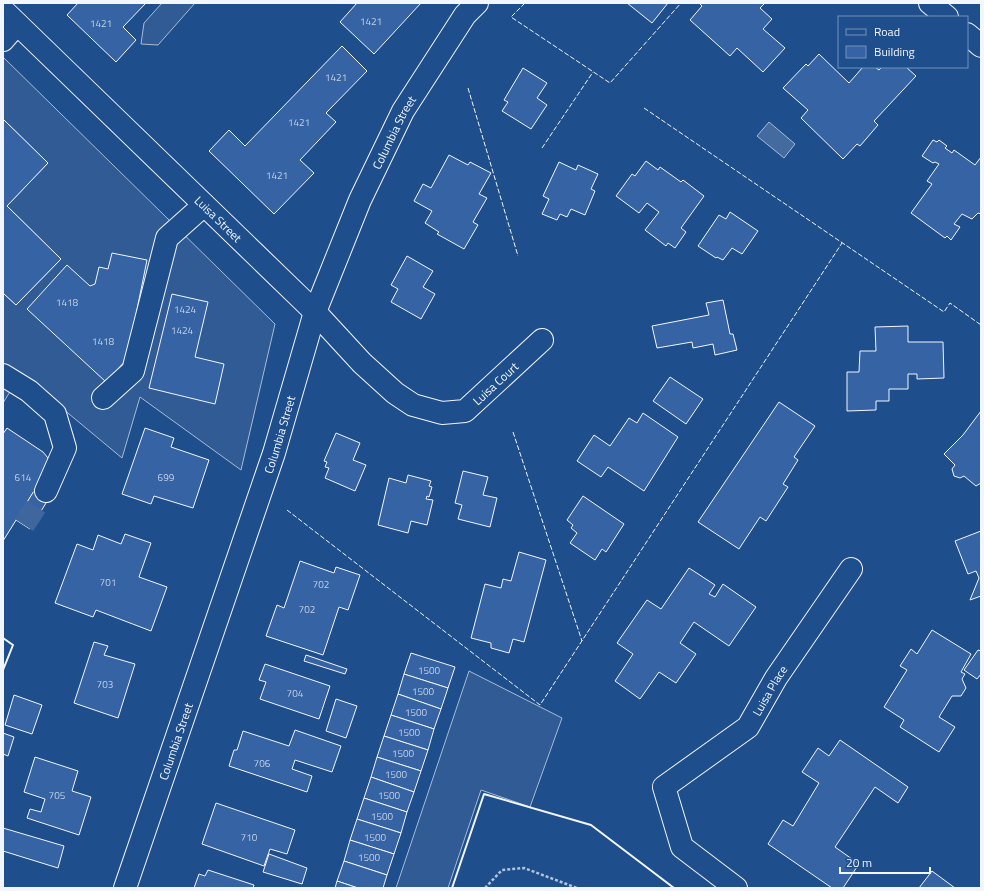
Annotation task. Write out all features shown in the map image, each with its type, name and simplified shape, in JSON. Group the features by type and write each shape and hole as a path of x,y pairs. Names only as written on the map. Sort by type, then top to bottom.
{"street":[{"name":"Columbia Street","path":"125,888 274,454 315,312 360,200 403,111 465,16 477,3"},
{"path":"930,3 946,16"},
{"name":"Luisa Street","path":"8,25 204,205 315,312 362,364 413,405 442,413"},
{"path":"968,35 981,46"},
{"path":"103,398 134,372 167,238 204,205"},
{"name":"Luisa Court","path":"442,413 466,411 542,340"},
{"path":"3,376 29,390 55,414 65,448 46,492"},
{"name":"Luisa Place","path":"736,888 682,847 664,787 748,727 776,678 851,569"}],"path":[{"path":"485,888 502,870 524,868 577,888"}],"shaded area":[{"path":"162,3 195,3 158,45 141,44 144,23"},
{"path":"3,57 275,324 241,470 140,397 122,458 21,374 3,403 3,293 16,305 61,259 7,206 48,163 3,119"},
{"path":"769,122 795,144 784,158 757,136"},
{"path":"469,671 562,718 530,807 481,790 448,888 396,888"}],"building":[{"path":"78,3 146,3 123,27 136,40 116,62 67,15"},
{"path":"357,3 421,3 374,54 340,22"},
{"path":"627,3 668,3 652,23"},
{"path":"765,3 760,8 772,19 763,29 785,48 763,72 737,48 730,56 690,20 702,6 700,4"},
{"path":"342,46 367,71 326,113 336,122 300,160 314,173 274,214 209,151 229,130 245,146"},
{"path":"819,54 849,83 862,68 876,68 879,70 881,68 907,68 916,76 874,121 878,125 860,146 857,144 843,159 801,118 808,110 783,88 806,64 808,66"},
{"path":"523,68 547,83 537,98 547,105 531,129 502,111 508,102 504,100"},
{"path":"3,119 48,163 7,206 61,259 16,305 3,293"},
{"path":"933,140 937,142 939,140 947,146 945,148 952,153 954,150 975,165 981,157 981,214 978,213 972,219 962,214 954,224 960,227 951,240 947,236 945,238 911,213 932,184 927,181 939,164 935,162 933,163 922,156"},
{"path":"449,155 468,165 470,162 491,173 479,194 487,198 473,222 478,225 464,249 437,234 439,232 425,223 432,211 414,201 423,184 431,188"},
{"path":"646,161 658,170 660,167 681,182 683,180 704,196 681,228 686,232 675,248 668,243 666,246 645,230 659,212 647,203 639,213 616,196 632,174 635,176"},
{"path":"559,162 576,170 578,165 598,174 591,189 595,191 585,215 571,209 567,217 560,214 557,220 542,214 549,199 543,196"},
{"path":"730,212 758,231 742,254 732,248 723,260 717,257 716,258 698,246 719,215 726,219"},
{"path":"112,253 147,260 127,359 106,382 27,309 67,265 90,286 95,284 99,267 108,269"},
{"path":"407,256 433,271 423,287 435,294 421,319 391,302 398,289 391,285"},
{"path":"172,294 208,302 195,357 224,364 215,404 149,388"},
{"path":"723,300 730,334 733,334 737,350 715,355 713,344 693,348 692,342 657,348 652,326 709,315 706,303"},
{"path":"908,326 908,342 943,342 944,378 917,379 917,374 908,374 908,389 889,389 889,401 876,401 876,410 847,411 847,372 859,372 860,351 876,351 875,327"},
{"path":"670,377 703,399 686,424 653,401"},
{"path":"779,402 815,426 794,457 798,460 783,484 788,487 766,521 760,517 739,549 698,522"},
{"path":"981,411 981,483 976,486 964,476 960,478 954,476 952,469 955,465 944,454 963,435"},
{"path":"643,413 678,437 644,491 608,467 601,477 577,461 594,435 610,446 629,418 637,423"},
{"path":"7,428 43,452 48,458 48,469 3,541 3,434"},
{"path":"145,428 174,438 171,447 209,460 193,508 154,496 151,504 122,494"},
{"path":"336,433 360,443 353,460 366,465 355,491 325,478 329,468 325,467 327,462 324,461"},
{"path":"463,471 488,477 483,495 497,498 490,527 458,519 462,505 455,503"},
{"path":"408,475 431,481 429,486 432,487 429,497 427,496 426,499 433,500 427,525 411,521 408,533 378,525 389,478 406,483"},
{"path":"37,486 51,495 30,529 16,520"},
{"path":"583,496 624,524 606,552 602,549 595,560 570,543 577,533 571,528 573,525 567,520"},
{"path":"981,531 981,596 970,600 979,578 976,571 968,574 955,541"},
{"path":"125,534 151,543 139,577 167,587 151,631 96,610 93,617 55,603 77,544 93,550 98,535 121,544"},
{"path":"519,552 546,560 524,642 513,639 509,653 491,648 491,643 471,638 485,584 501,588 503,579 511,581"},
{"path":"300,561 334,573 336,567 360,575 348,610 339,607 323,655 266,636 277,605 284,608"},
{"path":"689,568 715,585 709,594 715,597 723,584 756,607 729,646 694,622 680,643 696,654 676,683 659,672 640,699 615,681 633,654 617,643 647,600 661,609"},
{"path":"932,630 971,654 961,672 965,674 962,679 966,688 961,696 952,696 939,717 955,727 939,752 900,727 904,720 884,707 907,670 900,666 911,649 917,654"},
{"path":"94,642 108,646 104,655 135,664 118,718 74,703"},
{"path":"978,650 981,651 981,674 977,679 964,670"},
{"path":"411,653 455,667 448,688 404,674"},
{"path":"306,655 347,669 345,674 304,661"},
{"path":"265,664 330,686 319,719 260,699 266,682 259,680"},
{"path":"404,674 448,688 441,709 398,694"},
{"path":"398,694 441,709 434,729 391,715"},
{"path":"14,695 42,705 32,734 5,725"},
{"path":"336,699 357,706 346,738 326,731"},
{"path":"391,715 434,729 428,750 384,736"},
{"path":"295,730 341,746 332,772 295,760 292,769 312,776 307,792 229,766 234,750 237,750 243,731 289,746"},
{"path":"3,733 14,737 8,756 3,754"},
{"path":"384,736 428,750 421,771 377,757"},
{"path":"840,740 908,787 898,803 875,787 835,847 859,864 843,888 832,888 768,844 783,820 793,826 819,783 802,772 818,748 829,756"},
{"path":"35,757 78,771 72,791 91,797 79,835 27,818 30,809 41,812 45,799 24,792"},
{"path":"377,757 421,771 414,792 371,777"},
{"path":"371,777 414,792 407,812 364,798"},
{"path":"364,798 407,812 401,833 357,819"},
{"path":"216,803 295,830 287,854 270,849 264,866 202,844"},
{"path":"357,819 401,833 394,854 350,840"},
{"path":"3,828 64,846 58,868 3,851"},
{"path":"350,840 394,854 387,875 344,861"},
{"path":"269,854 307,868 302,884 263,872"},
{"path":"344,861 387,875 383,888 358,888 337,881"},
{"path":"208,870 254,885 253,888 194,888 199,874 205,876"},
{"path":"932,871 955,888 919,888"},
{"path":"337,881 358,888 335,888"}],"tunnel":[{"path":"24,525 46,491"}],"fence":[{"path":"525,3 511,17 610,83 681,3"},
{"path":"542,148 593,72"},
{"path":"468,88 518,256"},
{"path":"644,108 944,312 950,303 981,325"},
{"path":"287,510 540,705 842,243"},
{"path":"513,432 582,641"}],"wall":[{"path":"3,638 13,645 3,670"},
{"path":"452,888 484,794 591,825 674,888"}]}
